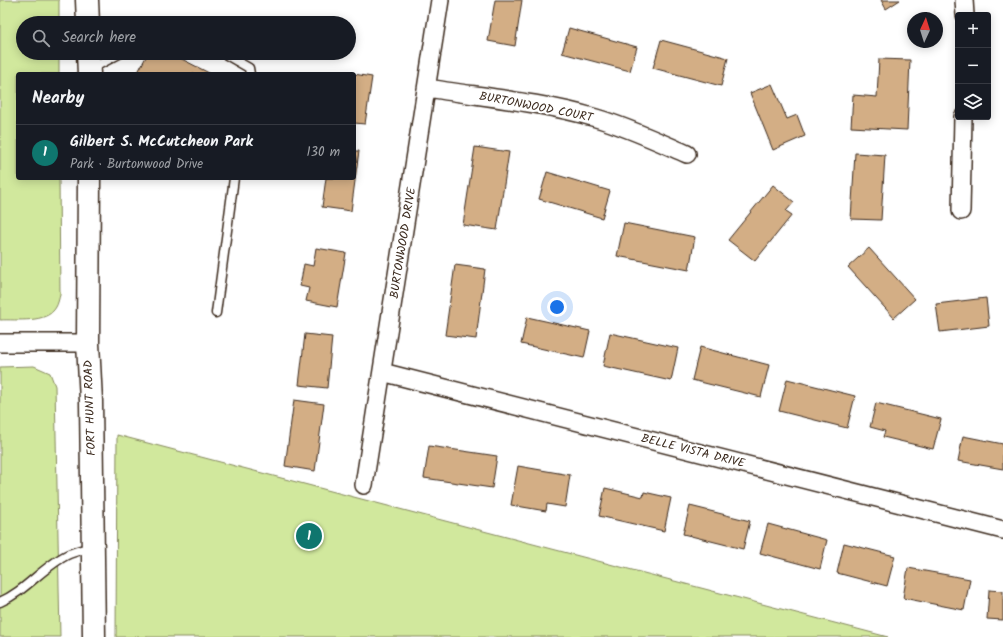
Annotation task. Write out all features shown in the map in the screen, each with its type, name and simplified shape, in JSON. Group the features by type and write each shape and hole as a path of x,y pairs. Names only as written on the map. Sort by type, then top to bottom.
{"main road":[{"path":"87,0 88,16"},
{"name":"FORT HUNT ROAD","path":"89,180 88,343 91,401 94,637"}],"street":[{"name":"BURTONWOOD DRIVE","path":"364,485 440,0"},
{"path":"964,0 965,12"},
{"name":"BURTONWOOD COURT","path":"427,88 549,107 595,118 624,127 687,154"},
{"path":"961,212 963,120"},
{"path":"0,343 88,343"},
{"name":"BELLE VISTA DRIVE","path":"382,372 1003,530"}],"lane":[{"path":"89,66 108,60"},
{"path":"235,60 249,68 250,72"},
{"path":"216,313 234,180"},
{"path":"0,602 21,590 68,554 93,547"}],"green space":[{"path":"0,0 59,0 59,16 16,16 16,60 59,60 59,72 16,72 16,180 59,180 60,295 57,306 46,316 31,320 0,320"},
{"path":"34,366 50,373 55,386 60,637 0,637 0,367"},
{"path":"117,435 888,637 116,637"}],"building":[{"path":"495,0 522,0 515,46 488,41"},
{"path":"881,0 900,0 886,9"},
{"path":"569,28 637,47 630,71 562,53"},
{"path":"661,40 728,58 721,86 653,68"},
{"path":"879,59 910,60 907,130 851,127 853,95 877,97"},
{"path":"144,60 184,60 207,72 138,72"},
{"path":"356,74 372,77 365,124 356,123"},
{"path":"772,84 787,119 797,115 805,136 773,150 750,93"},
{"path":"475,147 509,152 497,230 463,225"},
{"path":"356,151 359,151 356,174"},
{"path":"855,153 885,155 881,220 851,219"},
{"path":"547,172 610,191 602,218 539,199"},
{"path":"326,180 355,180 351,211 322,207"},
{"path":"773,185 794,202 786,211 792,215 755,261 728,240"},
{"path":"624,223 695,237 689,270 617,256"},
{"path":"316,248 346,253 337,307 306,301 309,288 300,286 304,264 313,266"},
{"path":"869,248 915,299 894,318 848,267"},
{"path":"455,265 485,269 476,339 445,335"},
{"path":"986,298 989,326 940,332 936,304"},
{"path":"527,317 590,331 584,358 521,344"},
{"path":"610,333 678,348 671,381 603,366"},
{"path":"305,334 332,337 327,388 299,385"},
{"path":"700,347 769,365 761,397 692,380"},
{"path":"787,379 855,396 847,428 779,411"},
{"path":"294,400 324,404 315,471 285,466"},
{"path":"876,403 941,419 933,449 883,437 885,431 870,427"},
{"path":"963,436 1003,444 1003,469 958,461"},
{"path":"429,446 497,456 492,488 424,478"},
{"path":"518,466 570,475 565,507 547,504 546,511 511,505"},
{"path":"605,488 643,497 644,492 671,498 664,531 599,516"},
{"path":"690,506 750,521 743,549 683,534"},
{"path":"768,524 827,540 820,569 760,553"},
{"path":"844,543 895,556 887,586 837,573"},
{"path":"908,568 970,579 964,610 903,598"},
{"path":"989,590 1003,591 1003,620 987,619"}],"place":[{"name":"Gilbert S. McCutcheon Park","path":"309,536"}]}
